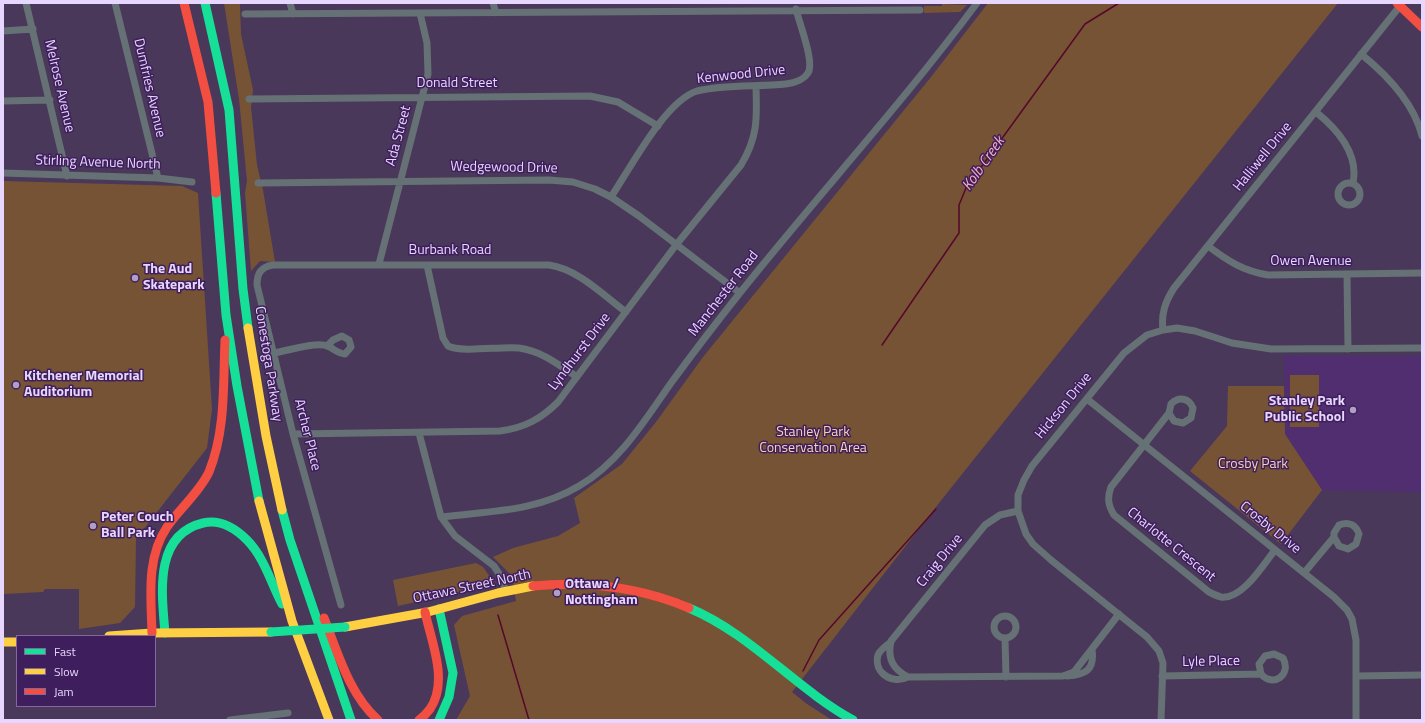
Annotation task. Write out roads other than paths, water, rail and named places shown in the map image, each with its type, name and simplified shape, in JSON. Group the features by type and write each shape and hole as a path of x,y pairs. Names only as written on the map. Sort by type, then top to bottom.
{"main road":[{"path":"184,3 208,102 226,315 237,386 262,517 292,621 329,720"},
{"name":"Conestoga Parkway","path":"204,3 229,110 243,289 253,366 274,475 290,540 351,720"},
{"path":"1399,4 1422,27"},
{"path":"152,633 151,566 157,546 166,528 194,496 208,473 219,442 222,421 226,315"},
{"path":"165,633 162,576 166,555 171,545 187,529 209,522 230,526 248,540 259,557 272,588 292,621"},
{"path":"290,540 309,578 342,663 361,703 368,712 378,720"},
{"name":"Ottawa Street North","path":"123,635 152,633 271,632 345,627 439,609 534,586 574,584 615,587 660,596 685,606 716,622 743,641 841,717 853,720"},
{"path":"439,609 453,673 453,683 450,697 440,720"},
{"path":"419,720 431,708 437,697 439,684 438,669 425,612"},
{"path":"3,642 16,642"}],"street":[{"name":"Melrose Avenue","path":"26,3 67,176"},
{"name":"Dumfries Avenue","path":"115,3 158,178"},
{"path":"290,3 293,14"},
{"path":"493,3 496,13"},
{"name":"Manchester Road","path":"441,517 528,507 549,502 580,486 601,471 617,455 740,293 930,64 976,3"},
{"name":"Halliwell Drive","path":"1163,330 1162,318 1166,301 1208,246 1316,112 1399,4"},
{"path":"245,14 496,13 703,7 796,10 906,6 920,10"},
{"name":"Kenwood Drive","path":"611,197 672,107 688,95 717,88 756,87 795,83 808,72 810,60 796,10"},
{"name":"Ada Street","path":"379,264 428,74 427,43 420,13"},
{"path":"3,31 32,29"},
{"path":"1361,54 1383,73 1401,94 1414,116 1422,136"},
{"name":"Lyndhurst Drive","path":"293,434 500,431 526,426 553,408 676,245 741,165 754,136 757,121 756,87"},
{"name":"Donald Street","path":"249,99 599,97 624,105 658,126"},
{"path":"3,101 50,100"},
{"path":"1316,112 1338,132 1350,151 1356,173 1354,183"},
{"name":"Stirling Avenue North","path":"3,173 158,178 192,182"},
{"name":"Wedgewood Drive","path":"258,183 549,180 573,182 595,189 611,197 740,293"},
{"name":"Owen Avenue","path":"1208,246 1227,260 1250,272 1268,275 1422,273"},
{"name":"Burbank Road","path":"260,270 273,265 379,264 556,266 575,274 626,312"},
{"path":"426,265 443,338 448,346 457,348 511,348 527,350 547,357 577,377"},
{"name":"Archer Place","path":"260,270 257,277 257,285 293,434 341,605"},
{"path":"1347,275 1348,348"},
{"name":"Hickson Drive","path":"1161,720 1163,663 1159,651 1147,637 1033,544 1026,534 1018,511 1018,495 1027,476 1124,353 1147,335 1163,330 1177,328 1195,331 1232,343 1256,348 1422,348"},
{"path":"274,353 312,346 327,346"},
{"name":"Crosby Drive","path":"1087,399 1339,601 1347,610 1352,619 1356,640 1356,720"},
{"name":"Charlotte Crescent","path":"1169,413 1111,487 1108,495 1109,506 1114,516 1209,592 1221,597 1232,596 1242,591 1275,550"},
{"path":"419,433 441,517 455,536 494,566 501,577 506,592"},
{"name":"Craig Drive","path":"1018,511 1000,515 985,525 891,642 879,654 878,658 882,672 894,680 902,680 908,677 1063,676 1074,672 1119,614"},
{"path":"1304,573 1334,537"},
{"path":"1005,638 1006,677"},
{"path":"891,642 889,651 893,666 899,672 908,677"},
{"name":"Lyle Place","path":"1162,676 1261,674"},
{"path":"1356,676 1420,676"},
{"path":"230,720 288,713"}],"waterway":[{"name":"Kolb Creek","path":"882,345 959,233 959,205 966,188 1085,24 1119,3"},
{"path":"803,671 819,640 936,509"},
{"path":"498,615 529,720"}],"place":[{"name":"The Aud Skatepark","path":"135,278"},
{"name":"Kitchener Memorial Auditorium","path":"16,385"},
{"name":"Stanley Park Public School","path":"1353,410"},
{"name":"Peter Couch Ball Park","path":"93,526"},
{"name":"Ottawa / Nottingham","path":"557,593"}],"park label":[{"name":"Stanley Park Conservation Area","path":"813,442"},
{"name":"Crosby Park","path":"1253,465"}]}
